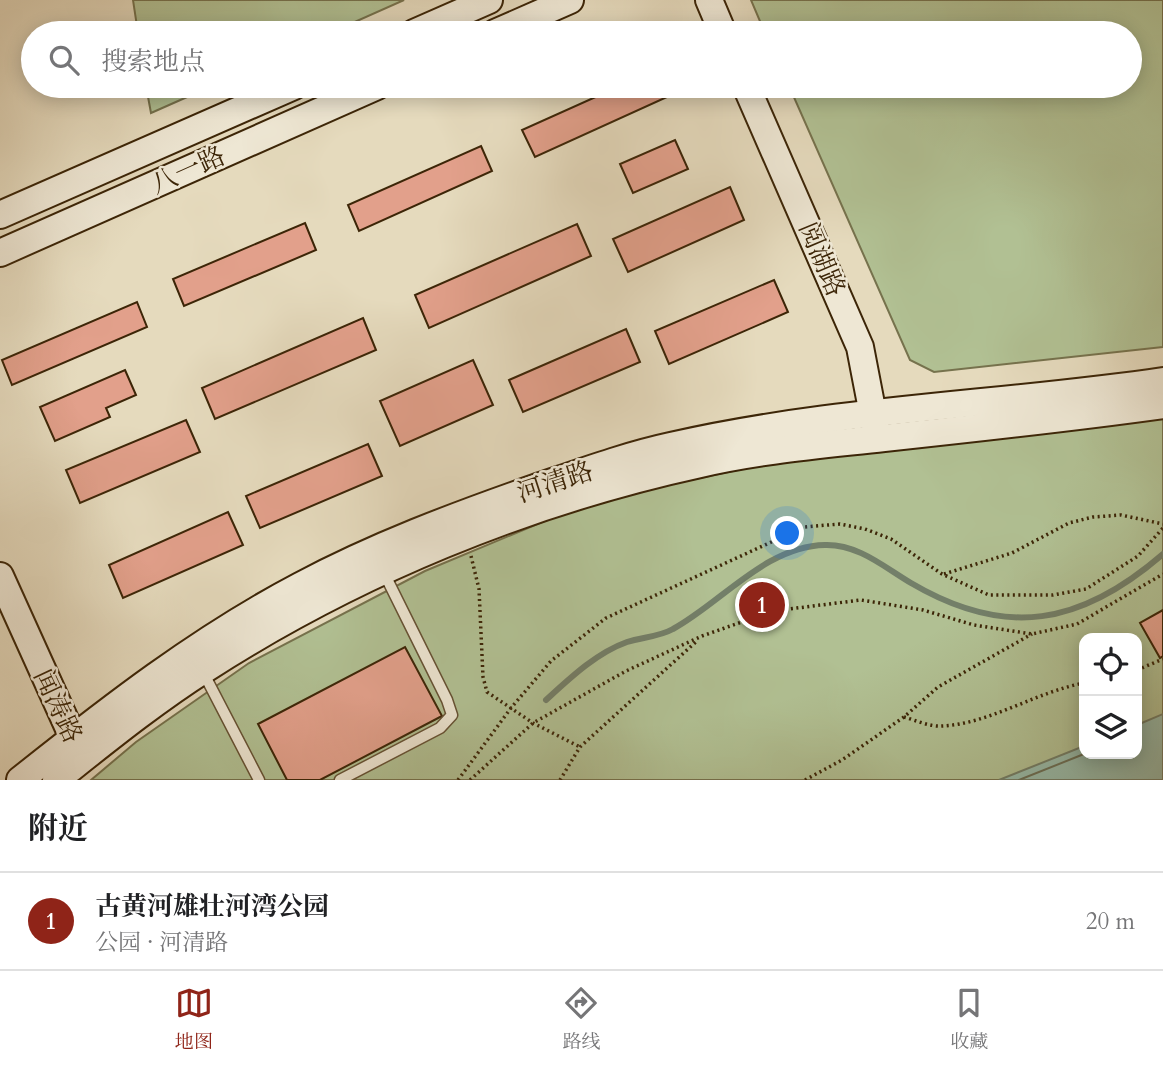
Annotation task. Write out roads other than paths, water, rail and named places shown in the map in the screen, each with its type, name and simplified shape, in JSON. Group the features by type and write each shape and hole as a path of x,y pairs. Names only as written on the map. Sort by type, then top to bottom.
{"street":[{"path":"441,21 489,0"},
{"path":"522,21 570,0"},
{"path":"709,0 718,21"},
{"name":"八一路","path":"0,215 267,98"},
{"name":"八一路","path":"0,253 350,98"},
{"name":"阅湖路","path":"751,98 860,347 875,426"},
{"name":"河清路","path":"20,780 78,749 263,633 383,571 467,536 628,482 700,464 772,451 875,426 1163,381"},
{"name":"河清路","path":"56,780 78,749 194,648 258,610 362,555 461,514 668,446 737,433 1163,405"},
{"name":"闻涛路","path":"0,576 78,749"}],"lane":[{"path":"340,780 440,728 452,715 383,571"},
{"path":"203,670 259,780"}],"water":[{"path":"1163,714 1163,780 999,780 1079,748 1079,759 1142,759 1142,723"}],"waterway":[{"path":"546,700 604,653 627,642 673,629 764,565 803,548 825,545 849,548 946,601 979,612 1011,617 1042,616 1072,609 1133,578 1163,554"}],"place":[{"name":"古黄河雄壮河湾公园","path":"762,605"}]}
